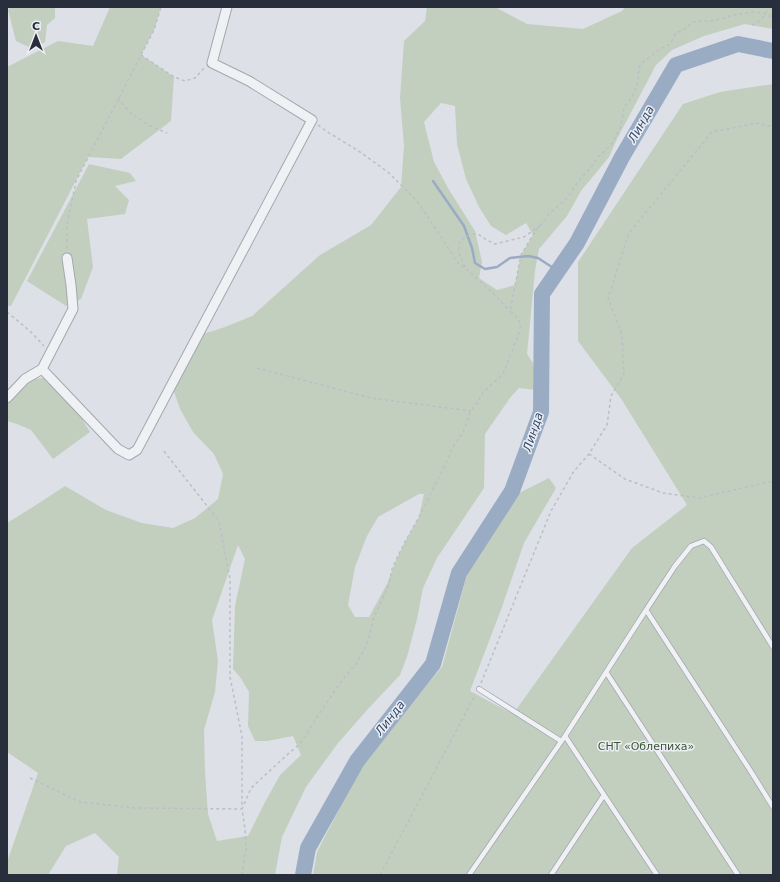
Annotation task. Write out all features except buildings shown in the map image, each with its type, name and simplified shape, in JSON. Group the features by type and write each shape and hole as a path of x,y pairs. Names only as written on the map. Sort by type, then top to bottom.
{"street":[{"path":"42,369 118,449 129,456 138,450 312,120 249,80 212,63 227,7"},
{"path":"7,398 25,379 42,369 73,309 67,258"}],"lane":[{"path":"469,875 565,736 675,566 691,546 704,541 711,547 773,647"},
{"path":"646,610 773,807"},
{"path":"606,672 738,875"},
{"path":"479,689 561,741"},
{"path":"565,736 657,875"},
{"path":"551,875 604,795"}],"path":[{"path":"67,258 67,226 76,181 154,30 161,7"},
{"path":"752,25 757,23 769,7"},
{"path":"510,311 521,255 549,214 567,198 598,157 613,142 620,128 624,107 635,91 638,82 639,67 642,63 660,48 670,44 676,33 700,20 704,22 713,21 733,15 752,12 773,17"},
{"path":"141,55 174,77 184,80 195,78 204,67 212,63"},
{"path":"118,98 129,112 150,126 167,133"},
{"path":"242,809 251,788 300,744 343,679 356,664 362,654 369,638 373,620 389,584 392,569 397,558 452,449 463,432 471,411 478,403 483,392 503,374 521,326 520,321 510,311 458,263 417,201 388,172 312,120"},
{"path":"380,875 484,679 551,510 574,471 589,454 607,425 611,396 624,374 622,335 608,298 628,233 712,132 756,123 773,127"},
{"path":"465,268 459,256 458,247 460,241 465,237 472,234 478,234 495,244 524,237 542,224"},
{"path":"7,312 31,332 50,353"},
{"path":"257,368 371,398 471,411"},
{"path":"163,450 219,521 230,579 230,677 242,736 242,809 246,850 242,875"},
{"path":"589,454 625,479 663,493 699,498 773,481"},
{"path":"30,778 80,802 135,808 242,809"}],"green space":[{"path":"10,7 55,7 55,18 47,25 45,42 33,49 16,41 8,10"},
{"path":"110,7 161,7 154,30 141,55 174,77 171,121 121,159 88,157 11,306 7,306 7,67 58,41 93,46"},
{"path":"427,7 495,7 527,24 583,29 622,11 625,7 773,7 773,29 745,24 704,36 672,50 656,65 609,157 581,191 567,216 539,249 535,271 527,354 533,363 537,390 519,388 510,398 485,434 484,488 437,558 423,588 407,657 400,675 338,743 306,787 282,837 275,875 117,875 119,857 95,833 66,846 48,875 7,875 7,862 38,773 7,752 7,523 65,486 106,510 142,523 173,528 195,518 218,499 223,474 214,454 193,432 180,409 172,386 197,336 252,316 320,255 371,225 401,187 404,146 400,98 404,41 425,21","holes":["441,103 455,106 457,144 466,179 479,207 491,226 506,235 526,223 533,235 521,255 515,285 497,290 479,278 482,262 475,231 448,188 434,162 424,122","419,494 424,494 419,517 406,540 387,584 369,617 355,617 348,605 355,567 367,536 378,517","238,545 245,559 235,606 233,669 249,692 248,726 255,741 267,741 293,736 301,755 280,775 248,836 217,841 208,814 204,730 215,692 218,661 212,620"]},
{"name":"СНТ «Облепиха»","path":"773,84 773,875 313,875 317,852 365,759 442,667 468,571 517,494 549,478 556,488 524,543 502,607 470,691 513,714 632,548 687,505 622,400 578,341 578,262 683,104 720,92"},
{"path":"89,164 130,173 136,181 115,186 129,200 125,214 87,219 93,267 81,299 66,306 27,281"},
{"path":"43,378 75,408 90,432 53,459 31,430 7,421 7,401 33,379"}],"waterway":[{"name":"Линда","path":"303,875 308,848 357,761 433,664 459,573 512,491 541,412 542,294 577,243 622,157 676,65 738,44 773,51"},
{"path":"433,181 464,226 472,248 475,263 485,269 497,267 510,258 528,256 538,258 558,271"}]}
